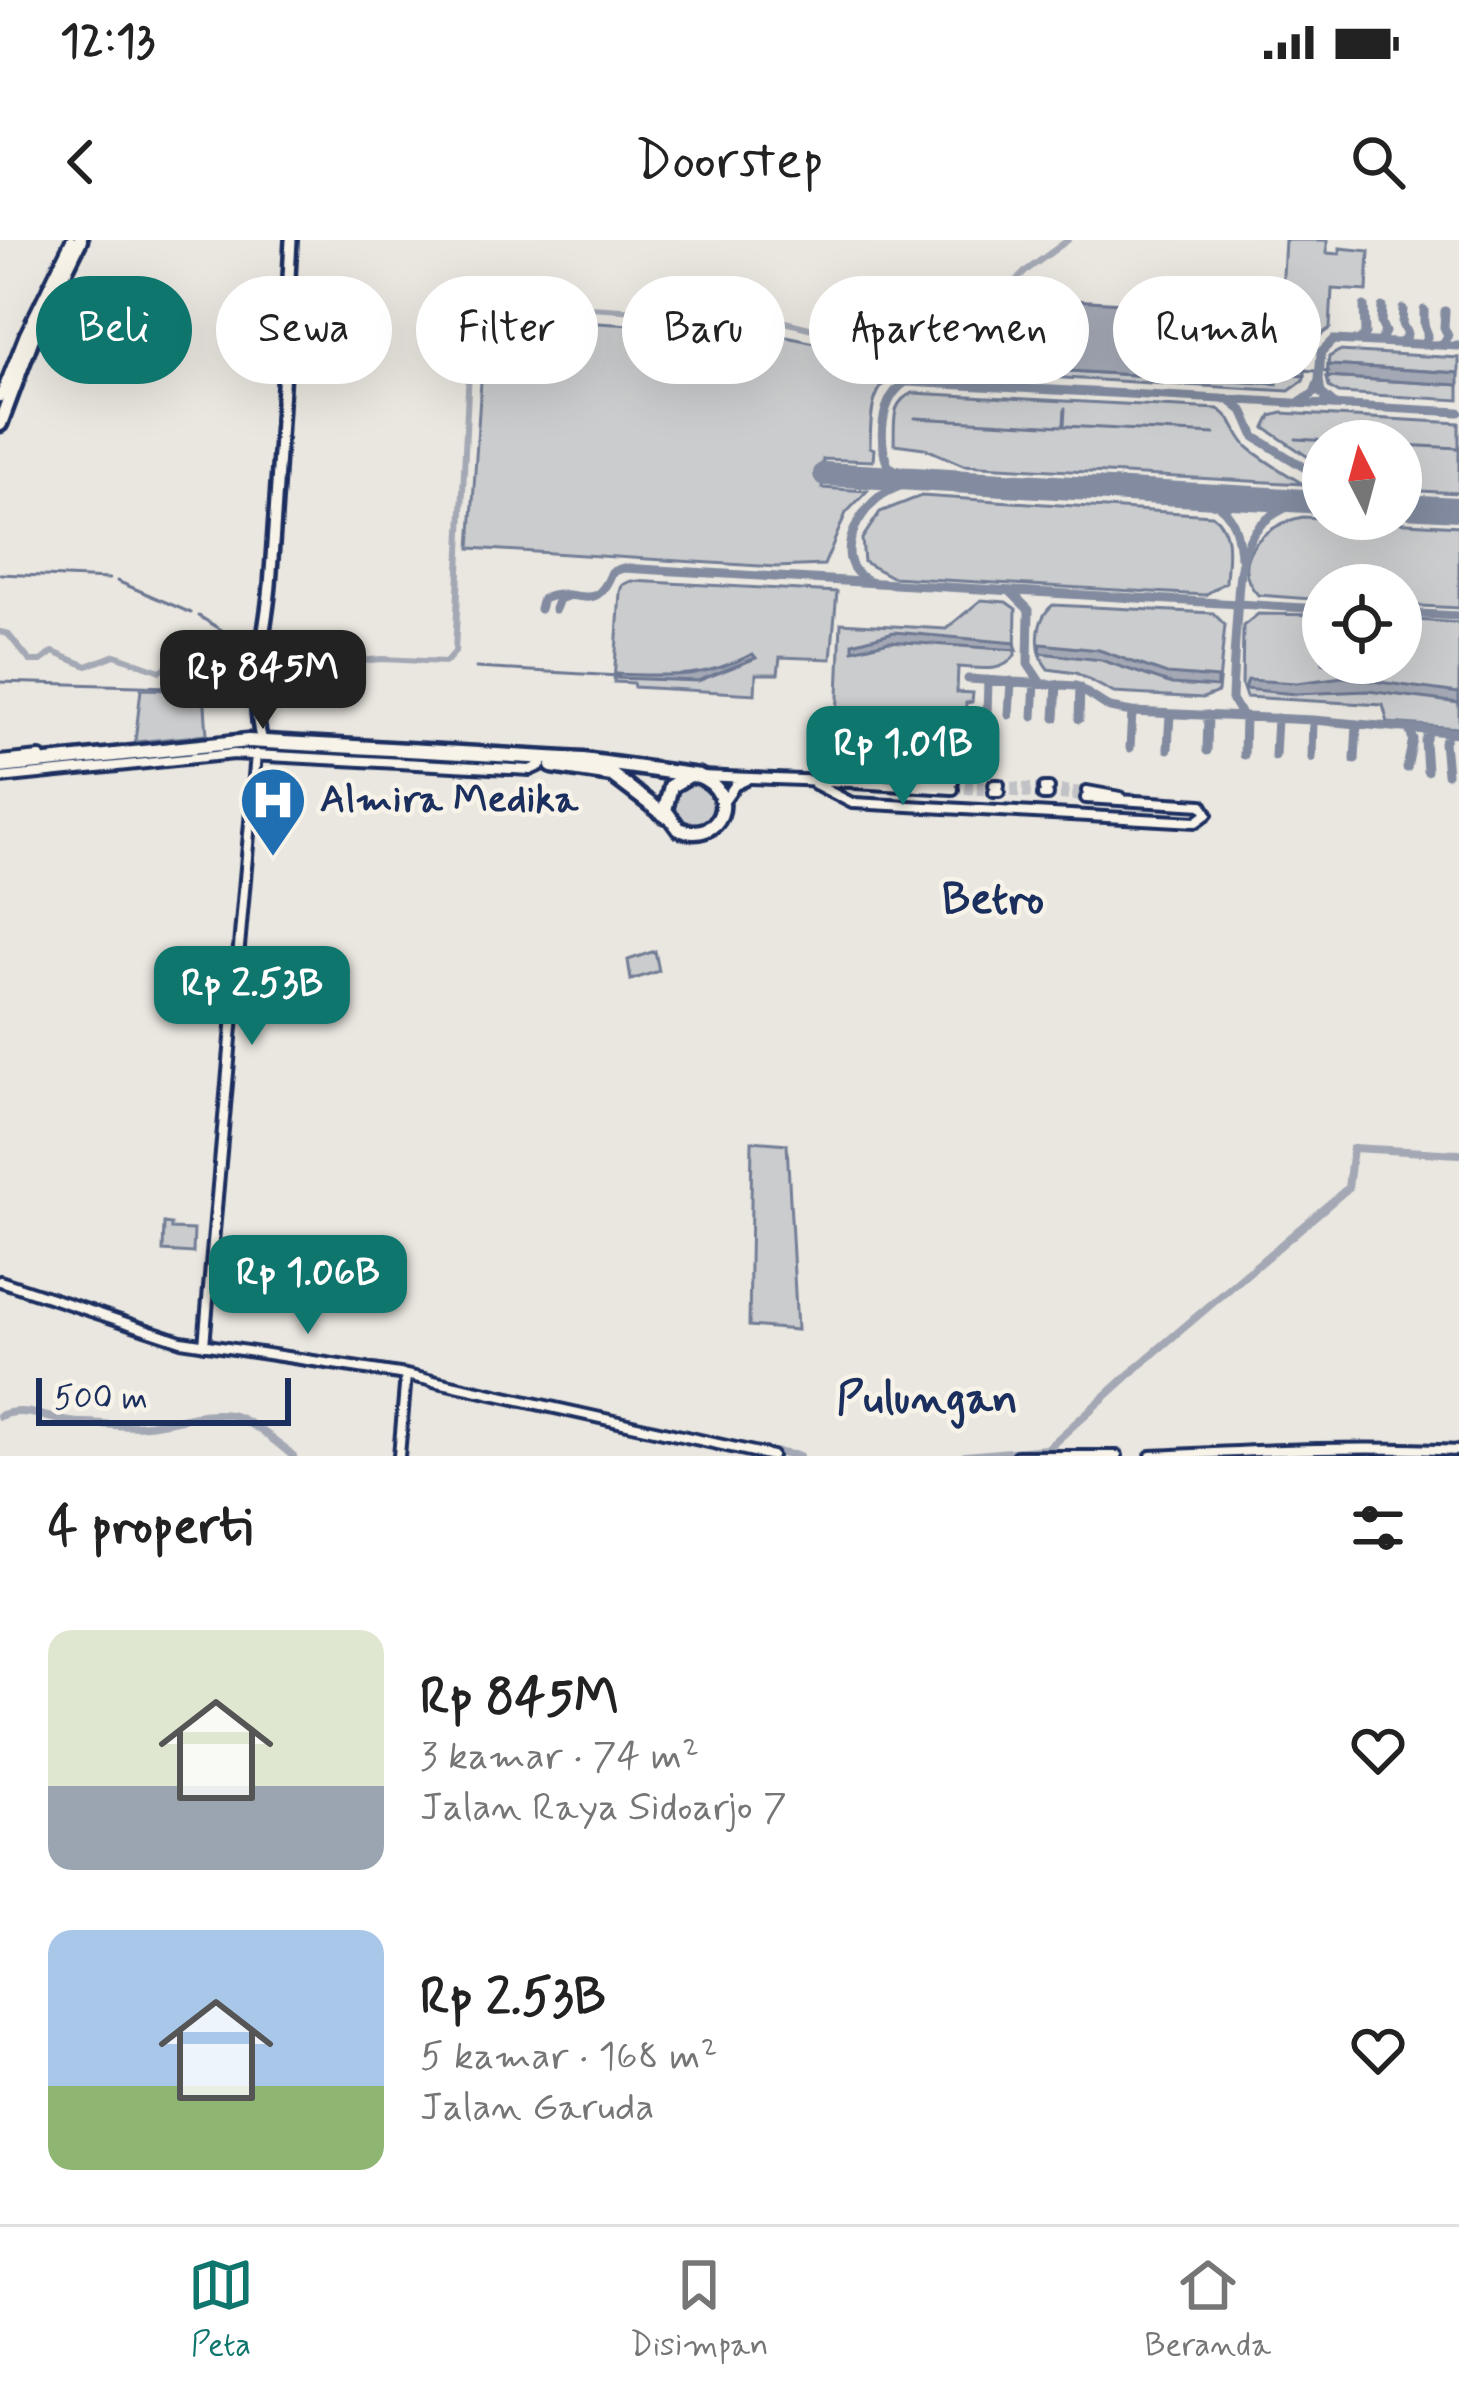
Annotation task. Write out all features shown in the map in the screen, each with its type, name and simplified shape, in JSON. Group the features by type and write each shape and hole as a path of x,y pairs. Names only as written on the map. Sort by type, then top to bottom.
{"highway":[{"path":"59,276 75,244"},
{"path":"0,407 36,327"},
{"path":"0,427 36,330"},
{"path":"0,770 256,745 606,762 693,776 716,786 722,804 717,821 698,833 679,829 606,772 522,760"},
{"path":"0,770 106,765 156,755 358,750"},
{"path":"668,816 668,791 693,776"}],"main road":[{"path":"256,745 291,240"}],"street":[{"path":"0,397 36,324"},
{"path":"0,770 212,740"},
{"path":"204,1342 256,745"},
{"path":"106,765 232,752 256,745 291,752 530,770 541,765"},
{"path":"693,776 953,786"},
{"path":"722,804 735,785 745,780 816,784 853,803 1196,822 1207,814 1203,805 1086,794"},
{"path":"0,1281 176,1340 406,1375 770,1456"},
{"path":"399,1456 406,1375"},
{"path":"1151,1456 1383,1446 1459,1451"},
{"path":"1017,1456 1117,1456"}],"shaded area":[{"path":"1285,240 1327,240 1327,253 1340,254 1340,248 1369,251 1367,291 1332,289 1330,328 1321,335 1321,276 1283,276"},
{"path":"1089,301 1113,302 1113,374 1089,372"},
{"path":"598,323 622,324 622,384 785,384 785,337 809,342 809,384 884,384 873,410 873,461 823,459 822,488 867,491 846,513 824,565 776,567 470,548 481,384 598,384"},
{"path":"1339,351 1459,358 1459,373 1328,365 1329,357"},
{"path":"1328,365 1459,373 1459,385 1327,377"},
{"path":"1089,372 1113,374 1113,381 1089,379"},
{"path":"1327,377 1459,385 1459,400 1339,393 1329,387"},
{"path":"1168,384 1299,384 1289,391"},
{"path":"913,393 1218,409 1250,449 1302,484 963,465 924,448 894,444 897,407"},
{"path":"1271,416 1406,420 1302,420 1302,453 1265,428"},
{"path":"1422,421 1459,423 1459,493 1422,491"},
{"path":"921,496 1212,515 1226,537 1226,582 1205,595 892,577 864,562 862,539 880,512"},
{"path":"1302,517 1302,540 1422,540 1422,524 1459,526 1459,608 1422,606 1422,564 1302,564 1302,598 1258,595 1249,581 1248,556 1264,535"},
{"path":"631,581 837,592 831,659 780,657 778,674 756,674 755,694 614,682 620,592"},
{"path":"981,600 1006,602 1016,609 1015,655 997,667 958,667 957,692 973,693 972,702 966,703 965,721 872,713 871,723 837,720 841,623 946,629"},
{"path":"1053,605 1213,613 1225,625 1218,692 1203,698 1114,693 1076,673 1048,669 1038,636"},
{"path":"1258,614 1302,615 1302,684 1422,684 1422,620 1459,623 1459,728 1388,723 1383,705 1246,697 1243,626"},
{"path":"894,632 1015,643 1017,650 889,641 853,650 853,643"},
{"path":"1041,644 1099,650 1167,674 1217,678 1217,687 1172,684 1101,660 1040,653"},
{"path":"753,654 756,658 698,681 617,678 617,674 702,672"},
{"path":"183,658 213,660 210,684 185,683"},
{"path":"1248,680 1394,684 1459,693 1459,703 1368,691 1295,694 1245,689"},
{"path":"141,689 204,691 207,735 135,742"},
{"path":"694,780 711,787 718,804 711,821 694,828 677,821 670,804 677,787"},
{"path":"655,951 659,971 631,980 628,960"},
{"path":"752,1141 787,1144 797,1330 749,1326"},
{"path":"164,1223 171,1224 171,1229 194,1230 193,1253 163,1251"}],"waterway":[{"path":"0,632 8,634 30,661 41,661 53,652 87,666 115,655 160,671 192,652 213,657 227,654 266,669 382,659 446,662 455,652 469,370 486,335 503,319 539,305 773,319 837,335 948,329 988,308 1027,270 1068,240"},
{"path":"1321,371 1329,372"},
{"path":"1064,425 1065,408"},
{"path":"915,418 1215,434"},
{"path":"1296,439 1302,439"},
{"path":"1422,446 1459,448"},
{"path":"0,574 109,579"},
{"path":"117,581 191,613"},
{"path":"199,616 272,661 320,658 324,665"},
{"path":"476,668 619,676"},
{"path":"263,696 266,669"},
{"path":"0,682 207,688 255,698"},
{"path":"965,1456 1047,1449 1348,1188 1353,1148 1459,1154"},
{"path":"0,1277 152,1328"},
{"path":"260,1349 317,1358"},
{"path":"0,1416 20,1412 131,1426 230,1415 255,1426 293,1456"},
{"path":"766,1451 799,1456"}],"taxiway":[{"path":"1360,341 1365,333 1364,306"},
{"path":"1380,342 1385,332 1382,307"},
{"path":"1402,343 1407,334 1403,309"},
{"path":"1423,344 1428,335 1424,310"},
{"path":"1443,345 1448,336 1445,311"},
{"path":"1321,352 1333,340 1459,346"},
{"path":"1301,402 1314,393 1319,380 1321,393 1334,404"},
{"path":"911,479 888,466 883,444 886,408 906,382 1459,412"},
{"path":"1229,400 1244,412 1255,437 1302,466"},
{"path":"867,580 851,562 855,527 879,497 925,479"},
{"path":"1199,495 1218,504 1230,518 1240,555"},
{"path":"1242,716 1232,699 1243,557 1267,519 1302,501"},
{"path":"540,609 543,599 555,595 598,594 612,572 623,568 1302,608"},
{"path":"1011,592 1029,610 1028,664 1040,682"},
{"path":"555,609 559,599 567,596"},
{"path":"1422,614 1459,616"},
{"path":"968,679 1076,686 1110,708 1132,712 1313,720 1459,733"},
{"path":"987,715 988,680"},
{"path":"1009,715 1011,681"},
{"path":"1033,717 1035,682"},
{"path":"1055,718 1057,684"},
{"path":"1079,719 1080,687"},
{"path":"1130,748 1132,712"},
{"path":"1168,749 1170,714"},
{"path":"1207,751 1208,715"},
{"path":"1244,755 1245,716"},
{"path":"1275,756 1277,718"},
{"path":"1312,758 1313,720"},
{"path":"1355,760 1357,724"},
{"path":"1407,768 1413,739 1409,730"},
{"path":"1427,771 1429,731"},
{"path":"1447,774 1444,742 1448,733"}],"runway":[{"path":"825,474 1302,501"},
{"path":"1422,507 1459,509"}],"tunnel":[{"path":"953,782 994,785"},
{"path":"999,785 1044,788"},
{"path":"1049,788 1087,791"},
{"path":"953,789 994,792"},
{"path":"999,792 1043,795"},
{"path":"1048,795 1086,798"}],"place":[{"name":"Almira Medika","path":"273,859"}],"district":[{"name":"Betro","path":"993,900"},
{"name":"Pulungan","path":"927,1399"}]}
